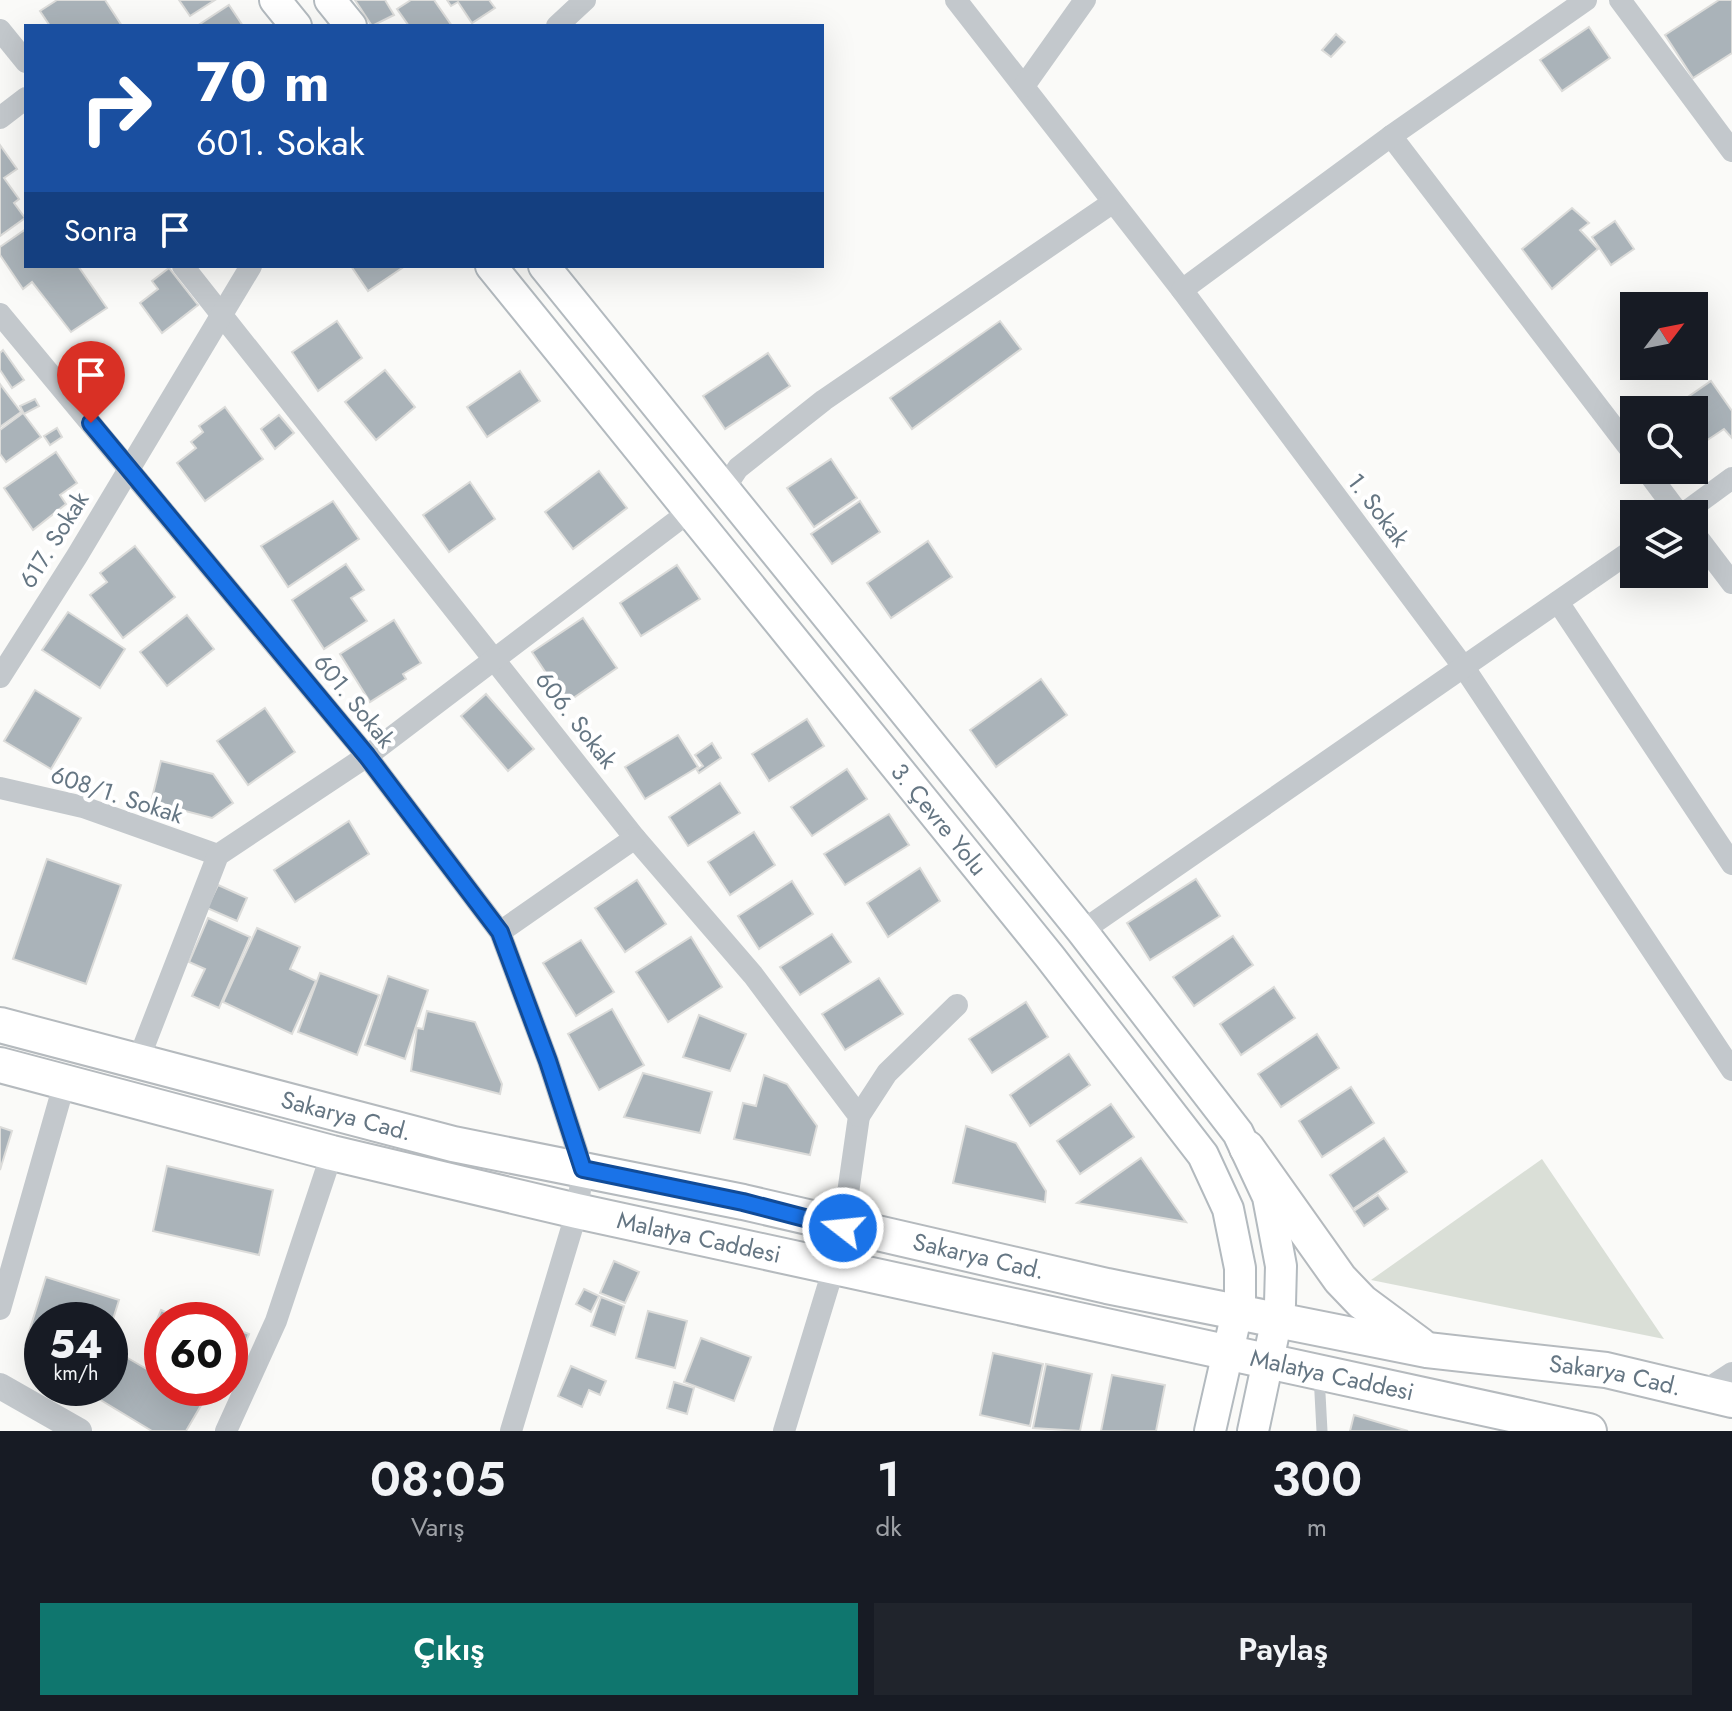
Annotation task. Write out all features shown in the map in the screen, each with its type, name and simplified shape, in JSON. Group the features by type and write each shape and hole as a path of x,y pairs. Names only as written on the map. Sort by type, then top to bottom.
{"main road":[{"path":"275,0 294,24"},
{"path":"330,0 349,24"},
{"name":"3. Çevre Yolu","path":"493,268 1195,1142 1218,1181 1233,1224 1240,1268 1237,1312 1210,1431"},
{"name":"3. Çevre Yolu","path":"546,268 1082,931 1228,1118 1247,1148 1262,1180 1276,1231 1281,1284 1277,1320 1253,1431"},
{"name":"Sakarya Cad.","path":"0,1025 453,1144 743,1202 843,1228 1427,1350 1606,1370 1718,1396"},
{"name":"Malatya Caddesi","path":"0,1065 332,1153 577,1211 1589,1431"},
{"path":"1247,1148 1340,1279 1362,1302 1427,1350"}],"street":[{"path":"559,24 585,0"},
{"name":"1. Sokak","path":"956,0 1182,290 1465,669 1732,1070"},
{"path":"1024,86 1085,0"},
{"path":"1182,290 1391,136 1586,0"},
{"path":"1620,0 1732,151"},
{"path":"0,30 24,60"},
{"path":"0,118 24,100"},
{"path":"1391,136 1620,436"},
{"path":"724,489 738,468 824,400 1112,203"},
{"name":"606. Sokak","path":"185,268 635,838 753,975 859,1116"},
{"name":"617. Sokak","path":"0,677 77,556 219,313 250,268"},
{"name":"601. Sokak","path":"0,314 367,756 500,932 548,1061 583,1169"},
{"path":"1701,500 1732,478"},
{"path":"1657,484 1670,500"},
{"path":"138,1061 218,855 367,756 690,511"},
{"path":"1708,551 1732,583"},
{"path":"1082,931 1465,669 1620,559"},
{"path":"1558,602 1732,864"},
{"name":"608/1. Sokak","path":"0,788 83,807 218,855"},
{"path":"500,932 635,838"},
{"path":"843,1228 859,1116 887,1073 957,1005"},
{"path":"0,1309 65,1081"},
{"path":"226,1431 276,1321 332,1153"},
{"path":"511,1431 577,1211 583,1169"},
{"path":"784,1431 834,1267"},
{"path":"1718,1396 1732,1373"},
{"path":"0,1386 79,1431"}],"lane":[{"path":"1318,1370 1322,1431"}],"shaded area":[{"path":"1542,1159 1664,1339 1371,1280"}],"building":[{"path":"57,0 105,0 121,24 49,24 40,11"},
{"path":"179,0 215,0 190,16"},
{"path":"355,0 385,0 394,15 371,24"},
{"path":"411,0 434,0 451,24 408,24 397,9"},
{"path":"447,0 489,0 495,8 472,23 458,2 451,6"},
{"path":"1719,0 1732,0 1732,53 1693,78 1665,35"},
{"path":"229,5 242,24 200,24"},
{"path":"1589,27 1610,58 1562,91 1540,60"},
{"path":"1336,34 1345,42 1331,57 1322,50"},
{"path":"0,145 17,169 4,178 19,199 14,203 24,219 0,236"},
{"path":"1572,208 1589,223 1580,230 1598,249 1552,289 1522,249"},
{"path":"1615,221 1634,249 1611,265 1592,237"},
{"path":"24,230 24,268 79,268 107,308 71,332 32,282 23,289 0,255 0,247"},
{"path":"169,268 198,305 162,333 140,303 158,289 152,281"},
{"path":"352,268 402,268 368,291"},
{"path":"337,321 362,358 318,391 292,352"},
{"path":"1000,321 1021,349 912,429 890,398"},
{"path":"3,350 24,380 12,388 0,370 0,353"},
{"path":"768,353 790,386 725,429 703,396"},
{"path":"385,370 415,407 376,440 345,402"},
{"path":"520,371 540,401 487,437 467,407"},
{"path":"1711,381 1732,411 1732,438 1724,429 1708,440 1708,396 1689,396"},
{"path":"0,384 21,412 0,427"},
{"path":"35,399 39,406 24,414 20,406"},
{"path":"225,407 263,459 205,501 177,463 196,448 191,442 203,432 199,426"},
{"path":"23,413 41,437 6,462 0,454 0,430"},
{"path":"279,415 294,433 275,449 261,429"},
{"path":"57,428 62,437 50,445 44,436"},
{"path":"56,452 77,483 60,495 66,504 33,530 4,488"},
{"path":"831,459 857,498 814,527 787,488"},
{"path":"599,471 627,508 573,549 545,512"},
{"path":"470,482 495,519 449,552 423,515"},
{"path":"333,501 359,539 288,587 261,546"},
{"path":"860,501 880,532 832,564 811,534"},
{"path":"928,541 952,577 891,618 867,583"},
{"path":"135,546 175,597 123,638 90,595 107,582 100,573"},
{"path":"346,564 364,590 351,598 367,621 324,649 292,600"},
{"path":"677,565 700,599 641,636 620,603"},
{"path":"68,612 125,649 100,688 42,650"},
{"path":"187,615 214,649 167,686 140,652"},
{"path":"583,618 617,668 566,703 532,652"},
{"path":"394,620 421,663 403,674 406,679 370,702 340,654"},
{"path":"1041,679 1067,715 996,767 970,730"},
{"path":"35,690 81,718 51,769 4,741"},
{"path":"486,694 534,749 508,771 461,716"},
{"path":"265,708 295,752 248,785 217,741"},
{"path":"807,719 824,746 769,781 752,754"},
{"path":"678,735 698,767 645,799 625,767"},
{"path":"712,743 721,758 699,773 697,770 703,766 695,755"},
{"path":"161,761 213,774 233,803 212,818 151,802"},
{"path":"847,769 867,799 812,836 791,807"},
{"path":"720,783 740,813 688,846 669,817"},
{"path":"889,814 909,845 845,885 824,854"},
{"path":"349,821 369,854 295,902 274,870"},
{"path":"754,832 775,865 730,895 708,862"},
{"path":"47,859 121,885 86,984 13,959"},
{"path":"920,868 940,901 888,937 867,903"},
{"path":"1196,879 1220,916 1150,960 1127,923"},
{"path":"637,880 666,924 625,952 595,908"},
{"path":"792,881 813,914 759,949 738,916"},
{"path":"218,885 247,898 237,921 207,908"},
{"path":"208,918 250,937 219,1008 192,996 205,969 189,962"},
{"path":"257,928 300,947 290,969 316,981 292,1034 223,1002"},
{"path":"832,934 851,962 800,995 780,967"},
{"path":"1233,936 1253,965 1194,1006 1173,977"},
{"path":"691,937 722,987 668,1022 636,972"},
{"path":"581,940 614,992 576,1016 543,963"},
{"path":"320,973 379,995 357,1055 298,1032"},
{"path":"388,976 428,990 405,1059 365,1045"},
{"path":"879,978 903,1014 845,1050 822,1014"},
{"path":"1274,987 1295,1018 1241,1055 1220,1024"},
{"path":"1026,1002 1048,1037 992,1073 969,1039"},
{"path":"612,1009 644,1065 599,1090 568,1034"},
{"path":"427,1011 475,1022 502,1084 500,1094 411,1071 417,1028 423,1029"},
{"path":"699,1015 746,1034 730,1071 683,1057"},
{"path":"1317,1034 1339,1068 1281,1107 1258,1074"},
{"path":"1069,1054 1090,1085 1030,1126 1010,1095"},
{"path":"643,1073 712,1092 700,1133 624,1117"},
{"path":"764,1075 787,1084 817,1126 810,1155 734,1139 743,1103 756,1106"},
{"path":"1351,1087 1374,1123 1322,1157 1299,1121"},
{"path":"1111,1104 1134,1137 1080,1174 1057,1141"},
{"path":"966,1126 1016,1143 1046,1191 1045,1202 953,1183"},
{"path":"0,1127 12,1131 0,1170"},
{"path":"1384,1138 1407,1172 1353,1209 1330,1175"},
{"path":"1141,1158 1186,1222 1077,1203"},
{"path":"167,1166 273,1190 259,1255 153,1231"},
{"path":"1378,1195 1388,1209 1364,1226 1354,1211"},
{"path":"614,1261 639,1272 625,1303 600,1293"},
{"path":"46,1277 119,1300 118,1302 38,1302"},
{"path":"584,1289 599,1296 591,1312 576,1304"},
{"path":"601,1297 624,1306 615,1335 591,1326"},
{"path":"648,1311 687,1321 675,1368 636,1358"},
{"path":"701,1338 751,1357 734,1401 684,1382"},
{"path":"993,1353 1043,1364 1030,1426 980,1415"},
{"path":"128,1358 144,1368 144,1406 201,1406 186,1431 152,1431 111,1406 128,1406"},
{"path":"1046,1364 1092,1374 1080,1431 1033,1428"},
{"path":"571,1366 606,1381 600,1395 589,1390 582,1407 558,1396"},
{"path":"1112,1375 1165,1385 1156,1431 1101,1431"},
{"path":"674,1382 694,1388 687,1414 667,1408"},
{"path":"1354,1415 1408,1431 1350,1431"}],"route":[{"path":"91,423 367,756 500,932 548,1061 583,1169 743,1202 843,1228"}]}
